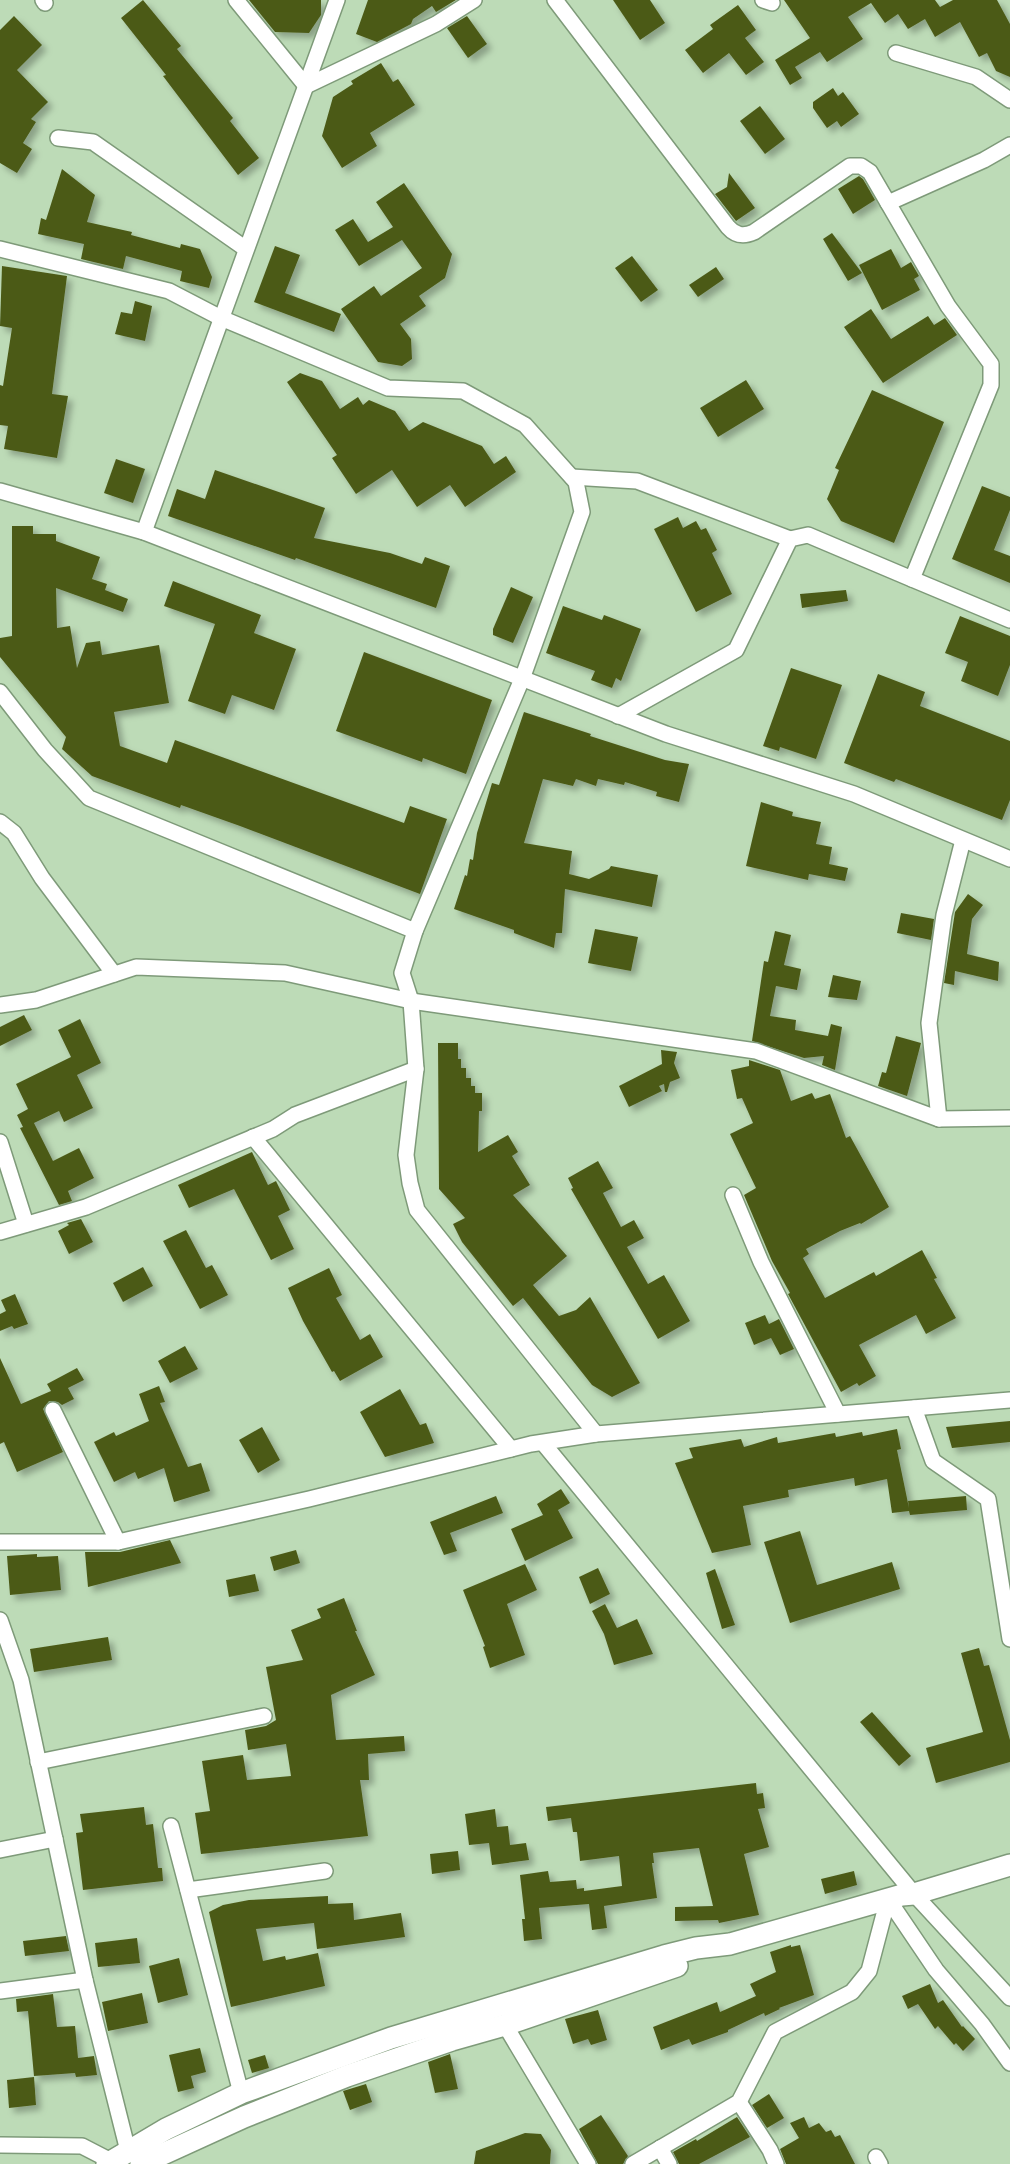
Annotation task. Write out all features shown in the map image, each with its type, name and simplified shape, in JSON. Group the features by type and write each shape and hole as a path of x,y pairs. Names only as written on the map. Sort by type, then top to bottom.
{"main road":[{"path":"122,2160 216,2130 399,2057 505,2025 684,1964 730,1944 888,1899 914,1894 1010,1865"},
{"path":"122,2160 166,2129 241,2093 391,2038 664,1956 696,1948 730,1944"}],"street":[{"path":"236,0 306,86"},
{"path":"144,532 337,0"},
{"path":"306,86 436,24 474,0"},
{"path":"555,0 732,231 742,235 754,232 850,166 861,166 870,172 948,306 991,364 991,385 912,579"},
{"path":"896,53 976,77 1010,100"},
{"path":"58,138 93,142 246,249"},
{"path":"888,202 984,160 1010,145"},
{"path":"0,249 169,291 221,318 388,388 463,391 525,425 576,482 582,512 522,679 415,931 402,973 411,1001 416,1069 406,1155 417,1210 596,1434"},
{"path":"572,477 637,481 790,539 808,536 1010,620"},
{"path":"0,491 144,532 666,734 854,794 1010,859"},
{"path":"618,716 736,650 790,539"},
{"path":"0,692 45,750 90,798 415,931"},
{"path":"0,822 14,833 42,878 114,974"},
{"path":"939,1119 929,1023 944,915 963,840"},
{"path":"0,1005 36,1000 136,967 285,973 411,1001 756,1051 939,1119 1010,1118"},
{"path":"0,1232 86,1207 273,1129 295,1115 416,1069"},
{"path":"253,1137 511,1449"},
{"path":"0,1142 27,1224"},
{"path":"733,1195 761,1262 838,1414"},
{"path":"0,1542 118,1542 309,1499 511,1449 596,1434 1010,1400"},
{"path":"914,1408 933,1461 988,1499 1010,1639"},
{"path":"53,1410 118,1542"},
{"path":"543,1443 914,1894 1010,1998"},
{"path":"0,1620 21,1680 122,2160"},
{"path":"38,1762 264,1716"},
{"path":"171,1826 241,2093"},
{"path":"0,1850 55,1839"},
{"path":"188,1890 325,1871"},
{"path":"888,1899 936,1970 982,2024 1010,2062"},
{"path":"633,2164 739,2102 775,2032 852,1992 869,1971 888,1899"},
{"path":"0,1990 85,1980"},
{"path":"505,2025 588,2164"},
{"path":"739,2102 770,2150 776,2164"},
{"path":"0,2145 82,2146 122,2160"},
{"path":"660,2148 669,2164"}],"building":[{"path":"143,0 181,46 177,49 233,118 230,121 259,158 238,175 163,76 166,75 121,18"},
{"path":"249,0 321,0 321,15 309,33 275,32"},
{"path":"368,0 456,0 436,12 432,6 413,19 411,24 377,42 356,34"},
{"path":"613,0 650,0 665,23 640,40"},
{"path":"784,0 935,0 940,7 953,0 997,0 1010,24 1010,77 996,71 987,53 979,57 960,22 935,37 925,19 908,29 898,14 885,23 871,3 848,17 863,39 827,62 820,52 795,67 802,78 790,85 775,60 810,38"},
{"path":"738,5 756,30 745,38 764,62 746,75 729,53 703,73 685,50 713,29 710,25"},
{"path":"14,16 42,45 17,70 48,102 31,119 36,122 23,143 32,149 17,173 0,163 0,30"},
{"path":"467,16 487,44 468,58 447,28"},
{"path":"381,63 393,82 398,79 415,105 370,133 377,146 342,168 322,136 333,97 353,84 351,81"},
{"path":"833,88 838,96 843,92 859,114 841,127 837,121 827,128 813,108 813,102"},
{"path":"760,106 785,139 765,154 740,121"},
{"path":"62,169 95,195 87,222 132,232 131,235 180,248 181,244 200,249 212,277 209,288 180,281 182,271 126,256 123,269 81,259 84,244 38,234 41,218 46,220"},
{"path":"729,173 755,208 736,221 715,194 727,187"},
{"path":"859,176 875,200 853,214 838,189"},
{"path":"404,183 452,254 445,278 419,296 426,306 400,324 411,339 412,359 402,366 378,362 341,309 374,286 381,296 422,268 402,240 359,266 335,230 353,219 368,242 393,227 376,202"},
{"path":"832,233 862,273 848,281 823,239"},
{"path":"275,246 300,255 285,293 341,314 334,332 254,302"},
{"path":"891,249 901,268 911,262 919,276 914,279 920,290 882,310 859,265"},
{"path":"632,256 658,290 641,302 615,268"},
{"path":"2,266 67,276 52,394 68,396 57,458 4,449 8,426 0,425 0,385 3,386 12,328 0,326"},
{"path":"716,267 724,279 698,297 689,285"},
{"path":"135,301 152,306 145,341 115,334 121,312 132,314"},
{"path":"871,309 891,339 928,316 934,325 945,318 957,335 883,383 844,327"},
{"path":"300,373 322,381 340,409 358,397 363,405 369,400 395,411 409,431 423,422 482,446 494,464 506,456 516,472 465,507 450,485 417,507 392,470 356,494 332,458 337,455 287,382"},
{"path":"746,380 764,409 718,437 700,408"},
{"path":"872,390 944,422 894,543 841,521 827,499 839,470 835,468"},
{"path":"116,459 145,469 133,503 104,493"},
{"path":"215,470 325,508 314,538 390,553 422,564 425,557 450,566 436,608 296,558 295,560 168,516 177,489 205,499"},
{"path":"982,486 1010,497 1010,510 994,550 1010,556 1010,583 952,559"},
{"path":"678,517 683,528 696,521 701,530 706,528 717,550 712,553 732,594 696,612 654,529"},
{"path":"12,526 33,526 33,534 56,534 56,541 100,557 92,579 107,584 105,590 128,599 123,612 56,588 57,628 70,626 77,668 86,643 100,641 102,655 159,645 169,703 114,712 120,746 167,763 175,740 404,823 410,806 447,819 420,894 240,826 181,805 180,808 92,776 62,749 66,737 0,657 0,638 12,636"},
{"path":"173,581 261,615 254,633 296,649 274,710 232,695 225,714 188,701 215,624 164,606"},
{"path":"511,587 533,597 513,643 493,635 493,629"},
{"path":"846,590 848,601 802,608 800,594"},
{"path":"563,606 602,620 604,615 641,629 621,681 616,678 612,688 591,680 595,671 546,653"},
{"path":"960,616 1010,636 1010,665 998,696 961,681 968,662 945,653"},
{"path":"364,652 492,700 466,774 423,758 422,762 336,731"},
{"path":"791,668 842,685 816,759 780,747 779,751 763,746"},
{"path":"878,674 925,692 920,706 1010,741 1010,800 1002,820 896,779 894,782 844,763"},
{"path":"524,712 665,760 689,764 679,802 656,796 657,792 625,782 624,785 598,779 596,786 576,779 573,786 543,779 524,843 572,851 569,874 589,879 611,866 658,875 652,907 565,889 562,933 556,933 554,948 514,933 514,930 454,909 465,875 467,876 470,859 473,860 477,833 492,783 499,785"},
{"path":"761,802 793,812 792,816 821,822 816,844 832,847 829,864 848,868 845,881 809,874 808,880 746,866"},
{"path":"968,894 983,905 972,919 967,954 999,962 998,981 955,971 954,985 944,983 955,912"},
{"path":"901,913 934,919 931,940 897,933"},
{"path":"595,929 638,937 631,971 588,963"},
{"path":"775,931 791,935 784,965 801,969 797,990 776,986 770,1016 796,1020 795,1030 828,1036 831,1024 842,1027 835,1070 822,1065 824,1056 804,1058 752,1041 764,961 768,962"},
{"path":"833,975 861,981 857,1000 828,997"},
{"path":"24,1015 32,1030 0,1046 0,1027"},
{"path":"80,1019 101,1063 77,1075 93,1108 64,1122 59,1111 34,1123 53,1161 79,1148 94,1178 68,1191 72,1201 59,1205 20,1128 23,1127 17,1115 28,1109 16,1084 71,1057 58,1030"},
{"path":"896,1036 921,1043 907,1096 878,1086 882,1072 886,1073"},
{"path":"438,1043 458,1043 458,1059 461,1059 461,1068 466,1068 466,1078 471,1078 471,1086 475,1086 475,1093 482,1093 478,1152 508,1135 518,1152 512,1156 530,1185 513,1195 567,1256 533,1285 559,1316 576,1310 590,1297 640,1383 612,1397 592,1385 523,1298 513,1306 462,1242 453,1224 465,1218 439,1189"},
{"path":"661,1050 677,1052 674,1063 680,1078 670,1082 667,1092 665,1092 664,1084 659,1086 662,1091 629,1107 619,1086 662,1064"},
{"path":"749,1060 780,1070 791,1101 812,1093 815,1099 830,1094 846,1138 850,1136 889,1207 861,1224 840,1231 806,1249 809,1254 803,1258 825,1298 874,1272 876,1276 922,1250 937,1278 934,1279 956,1318 926,1334 916,1315 859,1345 876,1376 859,1386 857,1383 841,1392 788,1294 790,1293 772,1261 744,1195 756,1188 730,1134 753,1123 742,1098 737,1099 731,1070 749,1066"},
{"path":"252,1152 268,1185 276,1181 290,1210 278,1216 294,1249 271,1260 234,1189 189,1208 178,1185"},
{"path":"598,1161 613,1188 603,1193 621,1227 634,1220 644,1238 627,1247 648,1284 664,1275 690,1321 658,1339 571,1189 573,1188 568,1178"},
{"path":"81,1219 93,1242 69,1254 58,1231 69,1225 67,1223"},
{"path":"186,1230 206,1268 212,1265 228,1295 200,1309 163,1241"},
{"path":"143,1267 153,1286 123,1302 113,1283"},
{"path":"329,1268 342,1295 336,1298 360,1340 370,1334 383,1357 340,1381 334,1371 332,1372 303,1321 288,1288"},
{"path":"15,1294 28,1324 14,1329 12,1326 0,1331 0,1314 6,1311 1,1300"},
{"path":"765,1315 769,1324 779,1319 794,1349 780,1355 771,1338 754,1345 745,1323"},
{"path":"185,1346 198,1369 170,1383 158,1361"},
{"path":"0,1358 21,1404 51,1391 47,1384 77,1368 84,1380 68,1388 74,1399 62,1405 49,1401 43,1409 63,1452 17,1472 4,1442 0,1444"},
{"path":"159,1386 165,1402 160,1403 188,1467 201,1463 210,1491 174,1502 164,1468 138,1479 135,1472 114,1482 94,1442 114,1432 116,1436 149,1421 139,1394"},
{"path":"400,1389 420,1425 426,1423 434,1443 385,1457 360,1412"},
{"path":"1010,1421 1010,1442 952,1448 946,1427"},
{"path":"262,1427 280,1460 258,1473 239,1440"},
{"path":"897,1429 901,1449 897,1450 909,1508 908,1501 966,1496 967,1510 910,1515 909,1511 892,1513 887,1479 855,1486 854,1478 788,1490 789,1497 743,1506 751,1545 712,1553 675,1463 693,1458 689,1448 741,1439 744,1447 777,1437 778,1443 835,1433 836,1437 862,1432 863,1436"},
{"path":"561,1489 570,1503 558,1510 573,1538 525,1561 511,1529 543,1515 537,1504"},
{"path":"496,1496 503,1513 450,1533 457,1551 444,1555 430,1522"},
{"path":"800,1531 817,1585 892,1562 900,1589 790,1623 764,1542"},
{"path":"170,1540 181,1563 88,1587 85,1552 120,1552"},
{"path":"296,1550 300,1563 274,1571 270,1557"},
{"path":"37,1554 37,1557 58,1556 61,1590 10,1595 7,1556"},
{"path":"525,1564 537,1590 507,1604 525,1655 490,1668 483,1647 485,1646 463,1590"},
{"path":"598,1568 610,1594 590,1604 579,1577"},
{"path":"715,1569 735,1625 722,1629 706,1573"},
{"path":"255,1574 259,1591 229,1597 226,1580"},
{"path":"344,1598 357,1631 355,1631 375,1675 331,1695 336,1740 404,1736 405,1751 368,1754 369,1780 360,1780 368,1836 201,1854 195,1813 210,1811 202,1761 243,1755 247,1780 291,1776 286,1744 248,1750 245,1730 266,1726 276,1720 266,1667 303,1660 291,1630 321,1618 317,1609"},
{"path":"605,1604 617,1628 637,1619 653,1654 614,1665 604,1634 592,1611"},
{"path":"108,1637 112,1660 34,1672 30,1649"},
{"path":"979,1648 984,1666 989,1665 1010,1740 1010,1762 936,1783 926,1748 983,1732 961,1653"},
{"path":"872,1712 911,1756 899,1766 860,1722"},
{"path":"756,1783 757,1794 763,1793 765,1808 758,1809 769,1847 744,1854 759,1915 719,1923 718,1920 675,1921 675,1907 713,1906 699,1848 653,1853 654,1863 652,1863 657,1898 604,1906 607,1928 592,1930 589,1904 539,1908 542,1939 524,1941 522,1919 525,1919 520,1875 548,1871 550,1882 576,1880 577,1889 584,1888 584,1891 622,1886 619,1856 580,1861 577,1832 573,1832 571,1818 548,1821 546,1807"},
{"path":"144,1807 146,1825 153,1824 158,1868 162,1868 163,1881 83,1890 76,1833 83,1832 80,1814"},
{"path":"495,1809 497,1827 508,1826 510,1845 526,1843 529,1860 492,1865 489,1843 469,1845 465,1814"},
{"path":"458,1851 460,1870 432,1874 430,1854"},
{"path":"854,1871 857,1885 825,1894 821,1879"},
{"path":"328,1896 328,1904 353,1903 354,1920 401,1913 405,1937 317,1949 314,1923 256,1929 263,1961 285,1956 286,1960 318,1953 325,1986 231,2007 209,1912 223,1905 249,1900"},
{"path":"66,1936 69,1951 25,1956 23,1941"},
{"path":"137,1938 140,1963 98,1967 95,1943"},
{"path":"791,1945 791,1947 800,1945 814,1995 779,2008 765,2016 764,2013 728,2032 692,2045 689,2039 661,2050 653,2027 717,2002 720,2012 756,1996 750,1984 776,1972 770,1952"},
{"path":"179,1958 188,1995 158,2003 149,1966"},
{"path":"930,1984 938,2003 943,2000 962,2027 975,2039 963,2051 956,2043 954,2045 938,2026 935,2029 918,2004 908,2009 902,1996"},
{"path":"142,1993 148,2023 108,2031 102,2002"},
{"path":"53,1994 57,2027 75,2026 78,2058 94,2056 97,2075 76,2077 75,2073 34,2076 28,2011 17,2012 16,1999"},
{"path":"598,2010 607,2040 591,2045 588,2039 573,2044 565,2019"},
{"path":"200,2048 206,2072 191,2076 194,2088 178,2092 169,2055"},
{"path":"450,2054 458,2089 435,2093 428,2062"},
{"path":"265,2055 269,2068 252,2073 248,2060"},
{"path":"34,2077 36,2105 9,2108 7,2080"},
{"path":"366,2084 372,2102 350,2110 343,2091"},
{"path":"769,2094 784,2118 767,2128 752,2105"},
{"path":"601,2115 628,2156 623,2164 598,2164 579,2129"},
{"path":"737,2117 750,2137 699,2164 679,2164 673,2152 696,2139 697,2141"},
{"path":"804,2117 809,2128 819,2123 826,2132 831,2130 835,2137 840,2135 855,2164 786,2164 780,2149 799,2138 790,2123"},
{"path":"525,2133 541,2134 551,2150 550,2164 474,2164 476,2151"}]}
